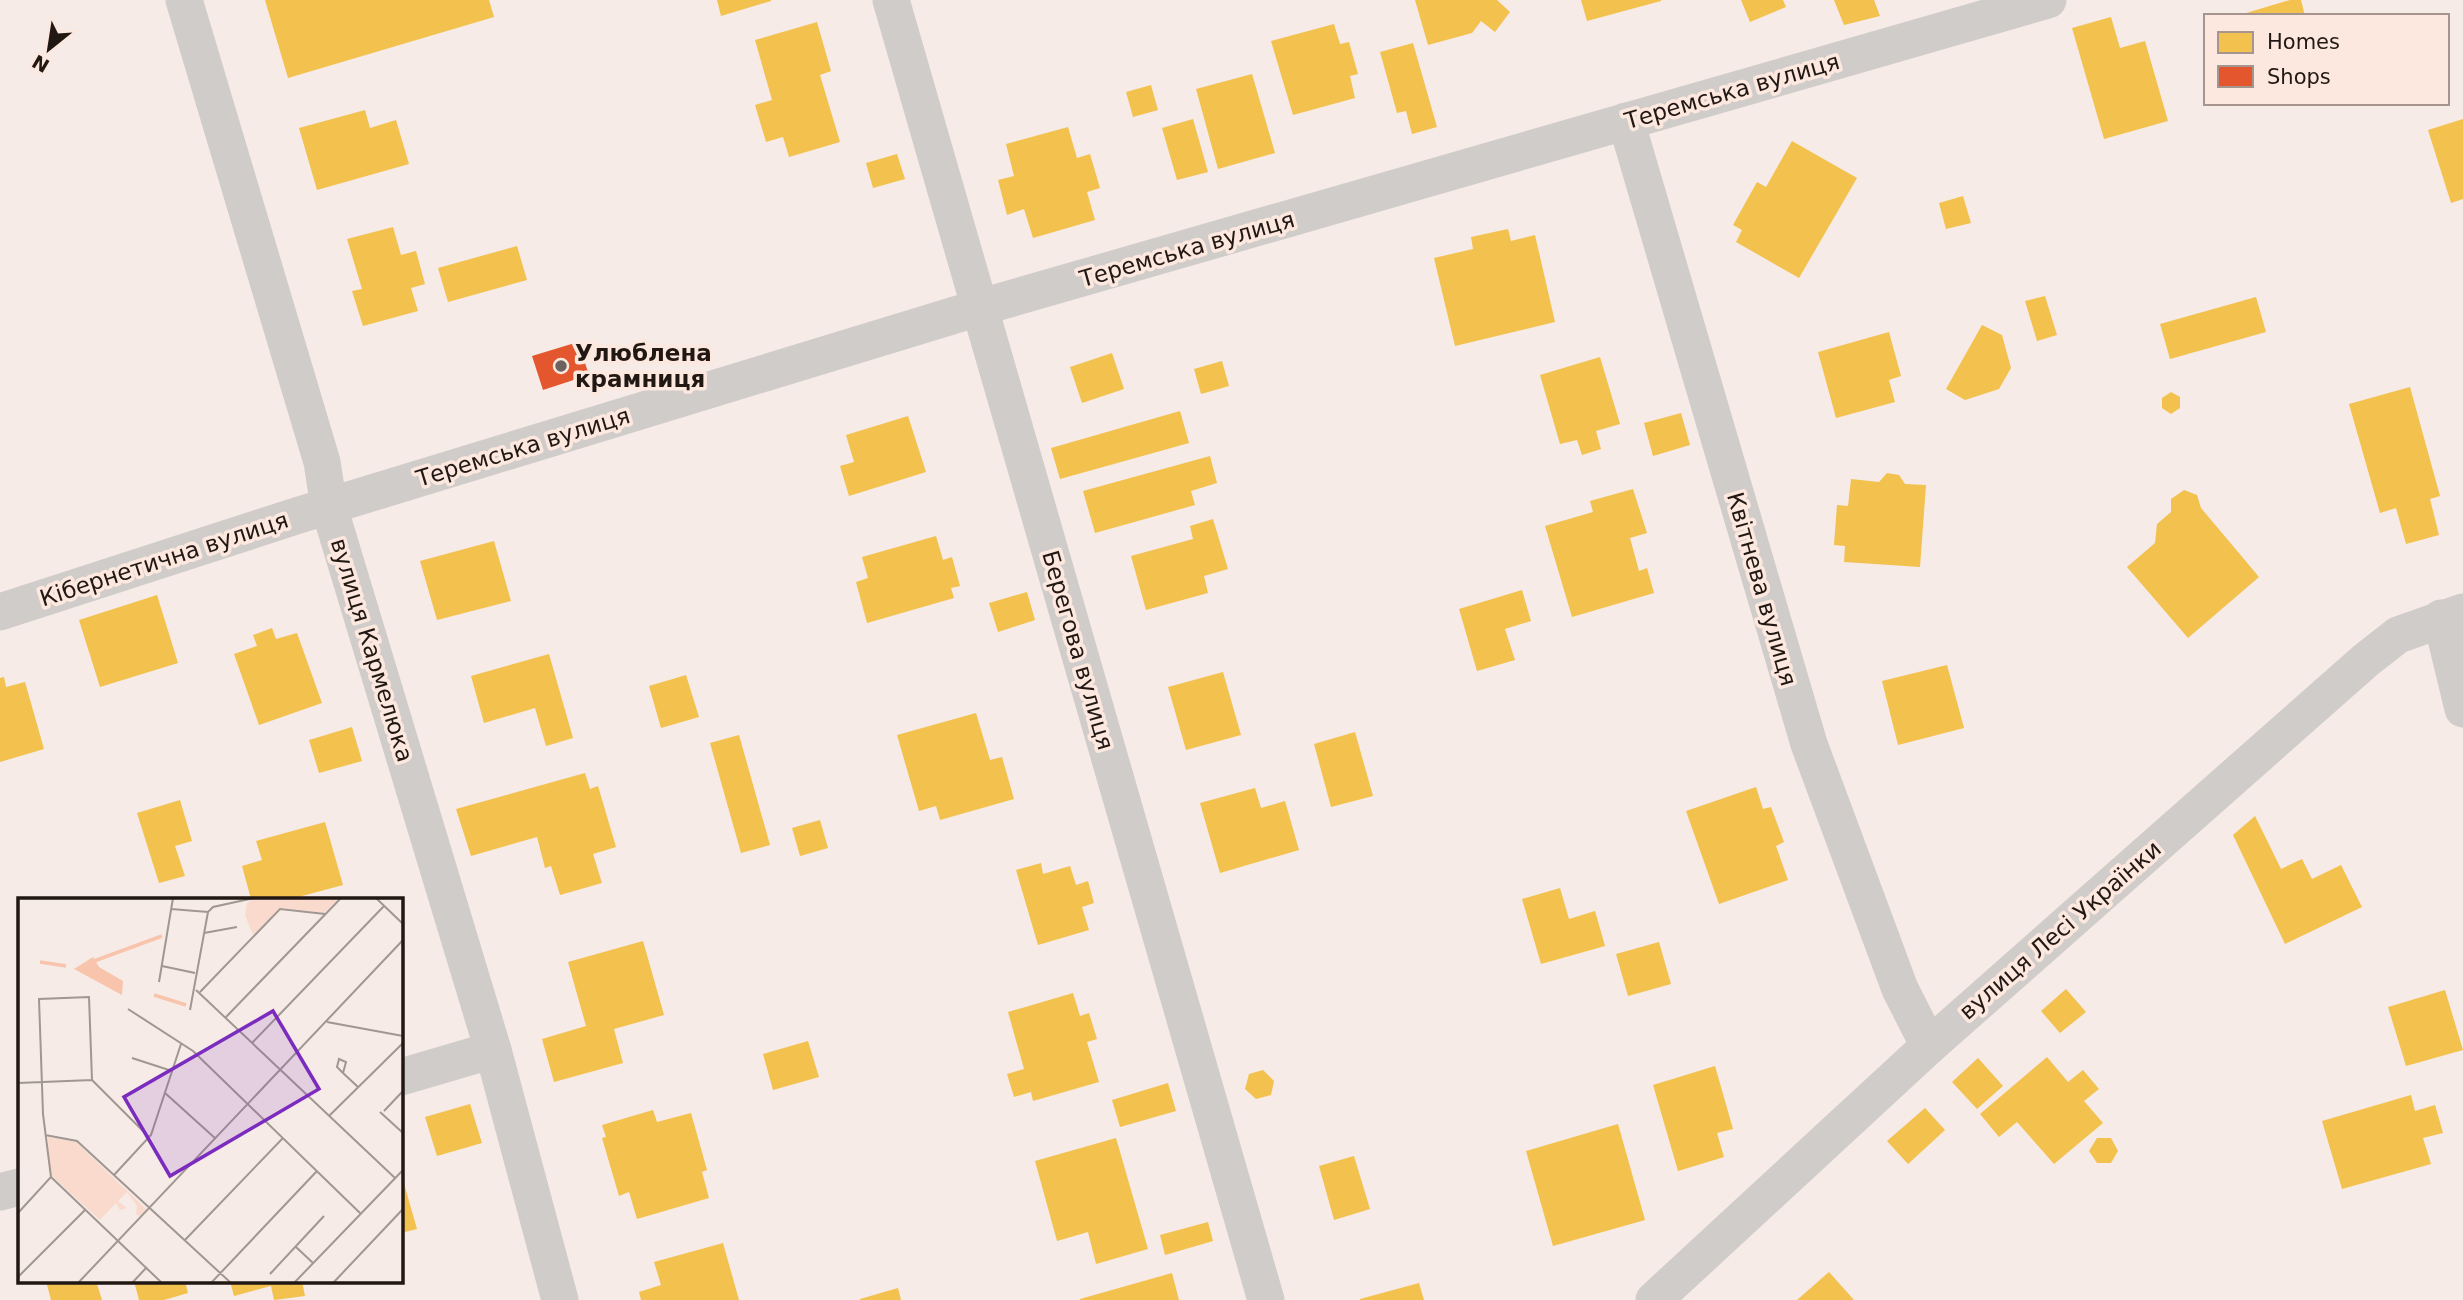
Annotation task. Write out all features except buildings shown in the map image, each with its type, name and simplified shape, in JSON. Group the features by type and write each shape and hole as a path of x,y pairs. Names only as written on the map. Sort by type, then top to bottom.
{"street":[{"name":"вулиця Кармелюка","path":"184,0 322,462 329,507 493,1050 560,1300"},
{"name":"Берегова вулиця","path":"891,0 1266,1300"},
{"name":"Теремська вулиця","path":"329,507 978,308 2048,0"},
{"name":"Квітнева вулиця","path":"1626,121 1809,744 1895,977 1928,1046"},
{"name":"Кібернетична вулиця","path":"0,612 329,507"},
{"name":"вулиця Лесі Українки","path":"1677,1293 1928,1046 2366,660 2398,635 2452,615"},
{"path":"2452,615 2463,709"},
{"path":"402,1077 493,1050"},
{"path":"0,1192 18,1187"}],"place":[{"name":"Улюблена крамниця","path":"561,366"}]}
